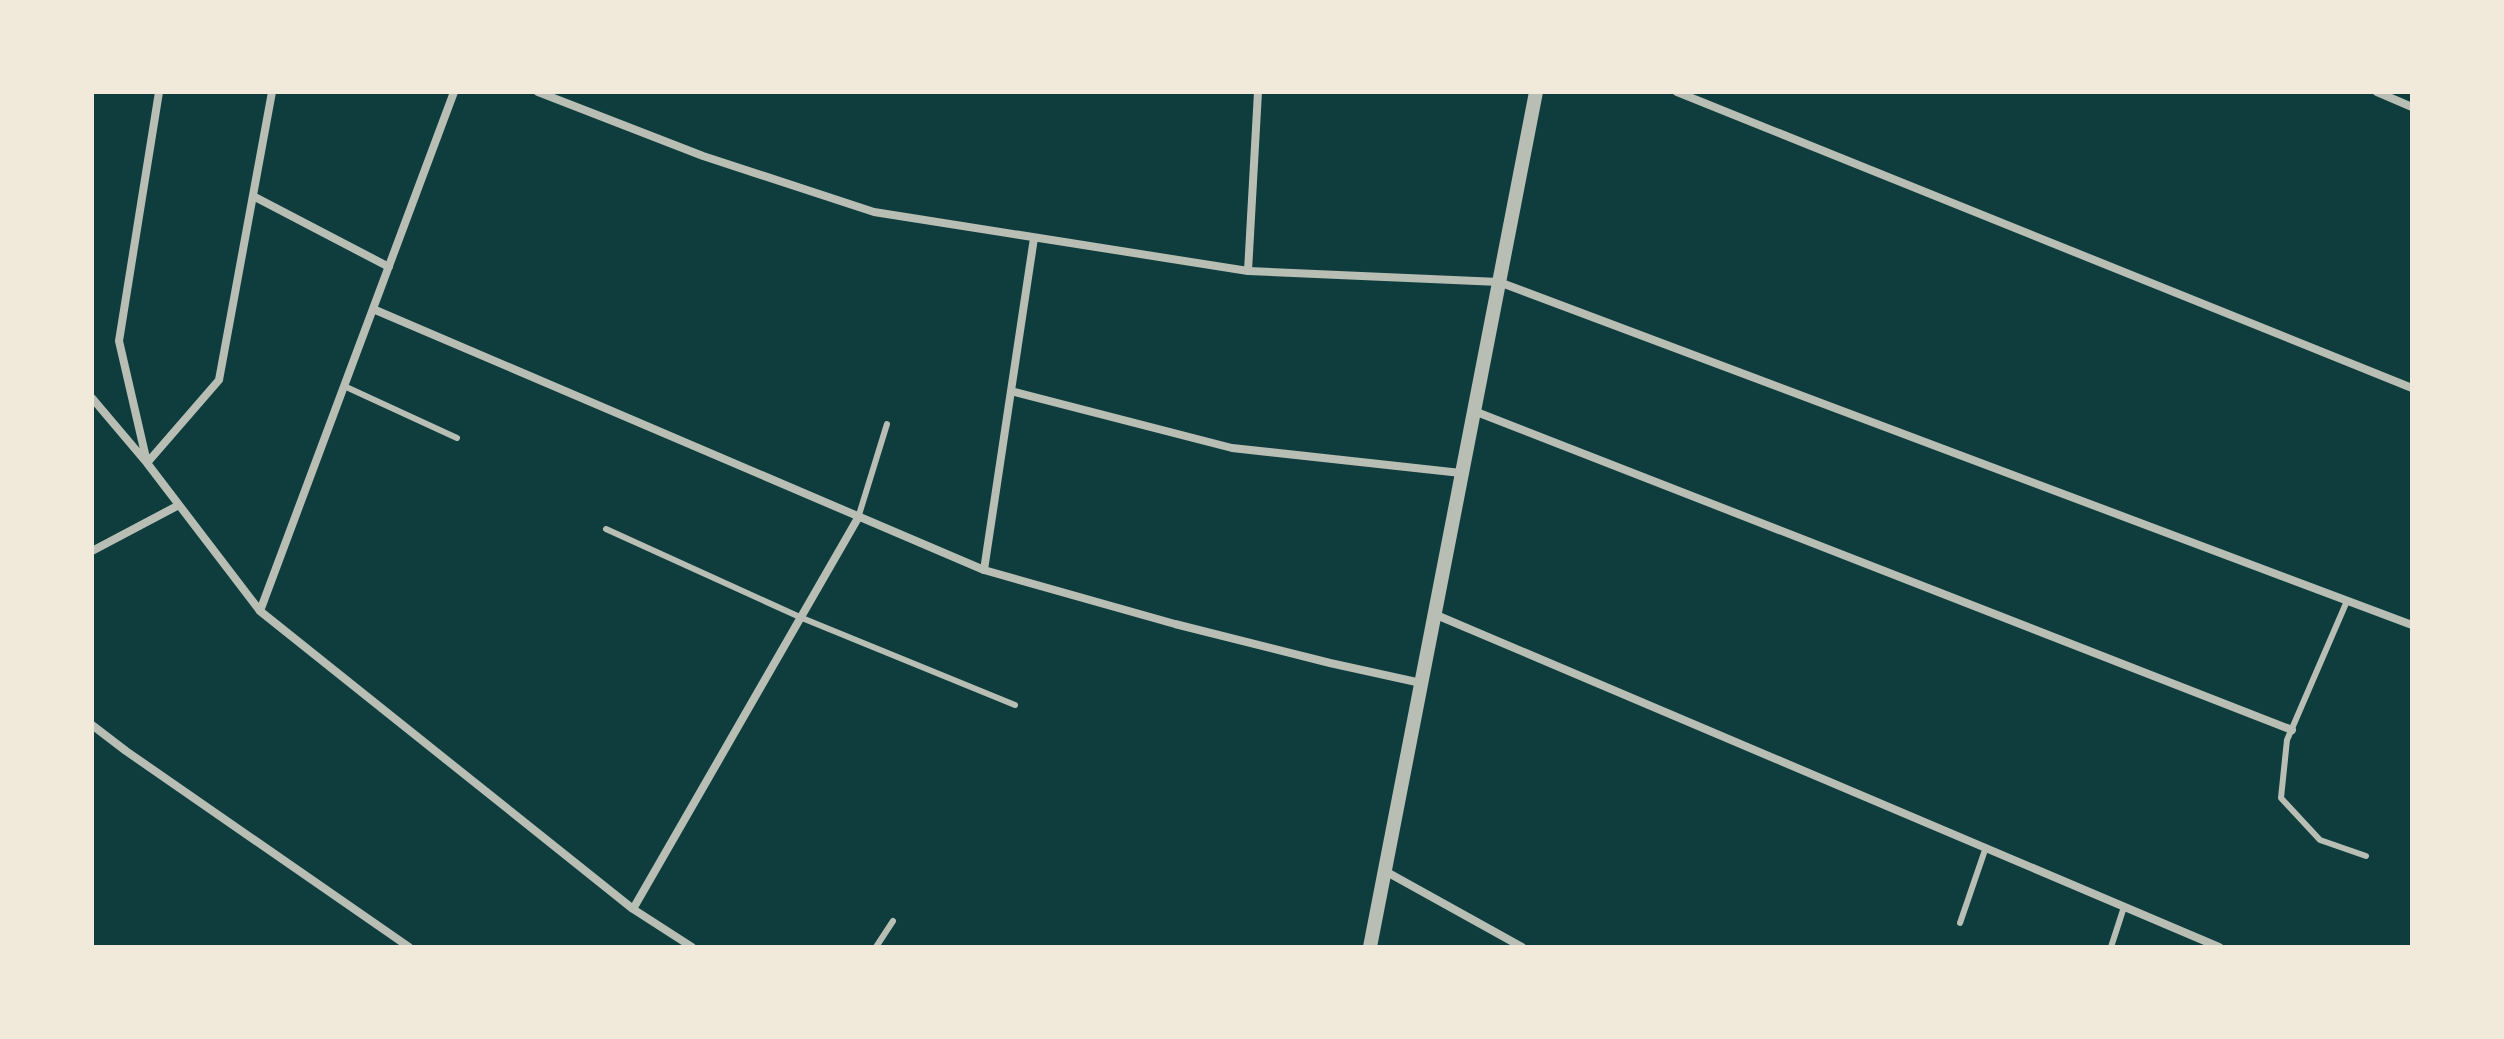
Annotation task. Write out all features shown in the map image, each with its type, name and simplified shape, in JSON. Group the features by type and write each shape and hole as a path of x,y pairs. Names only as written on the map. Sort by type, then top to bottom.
{"street":[{"path":"147,463 119,341 159,92"},
{"path":"147,463 219,380 272,92"},
{"path":"260,611 454,92"},
{"path":"538,92 703,156 874,212 1248,271 1499,282 2412,625"},
{"path":"1248,271 1258,92"},
{"path":"1370,947 1536,92"},
{"path":"1677,92 2412,388"},
{"path":"2377,92 2412,107"},
{"path":"253,196 389,267"},
{"path":"984,570 1034,238"},
{"path":"373,309 984,570 1175,624 1421,683"},
{"path":"1011,391 1232,448 1461,473"},
{"path":"92,398 147,463 260,611 633,909 692,947"},
{"path":"1474,411 2292,730"},
{"path":"92,551 179,505"},
{"path":"633,909 858,518"},
{"path":"1434,614 2219,947"},
{"path":"92,725 409,947"},
{"path":"1385,871 1522,947"}],"lane":[{"path":"344,386 457,438"},
{"path":"858,518 887,424"},
{"path":"606,529 802,618 1015,705"},
{"path":"2347,601 2287,740 2281,798 2320,840 2366,856"},
{"path":"1960,923 1985,850"},
{"path":"2111,947 2124,907"},
{"path":"876,947 893,921"}]}
